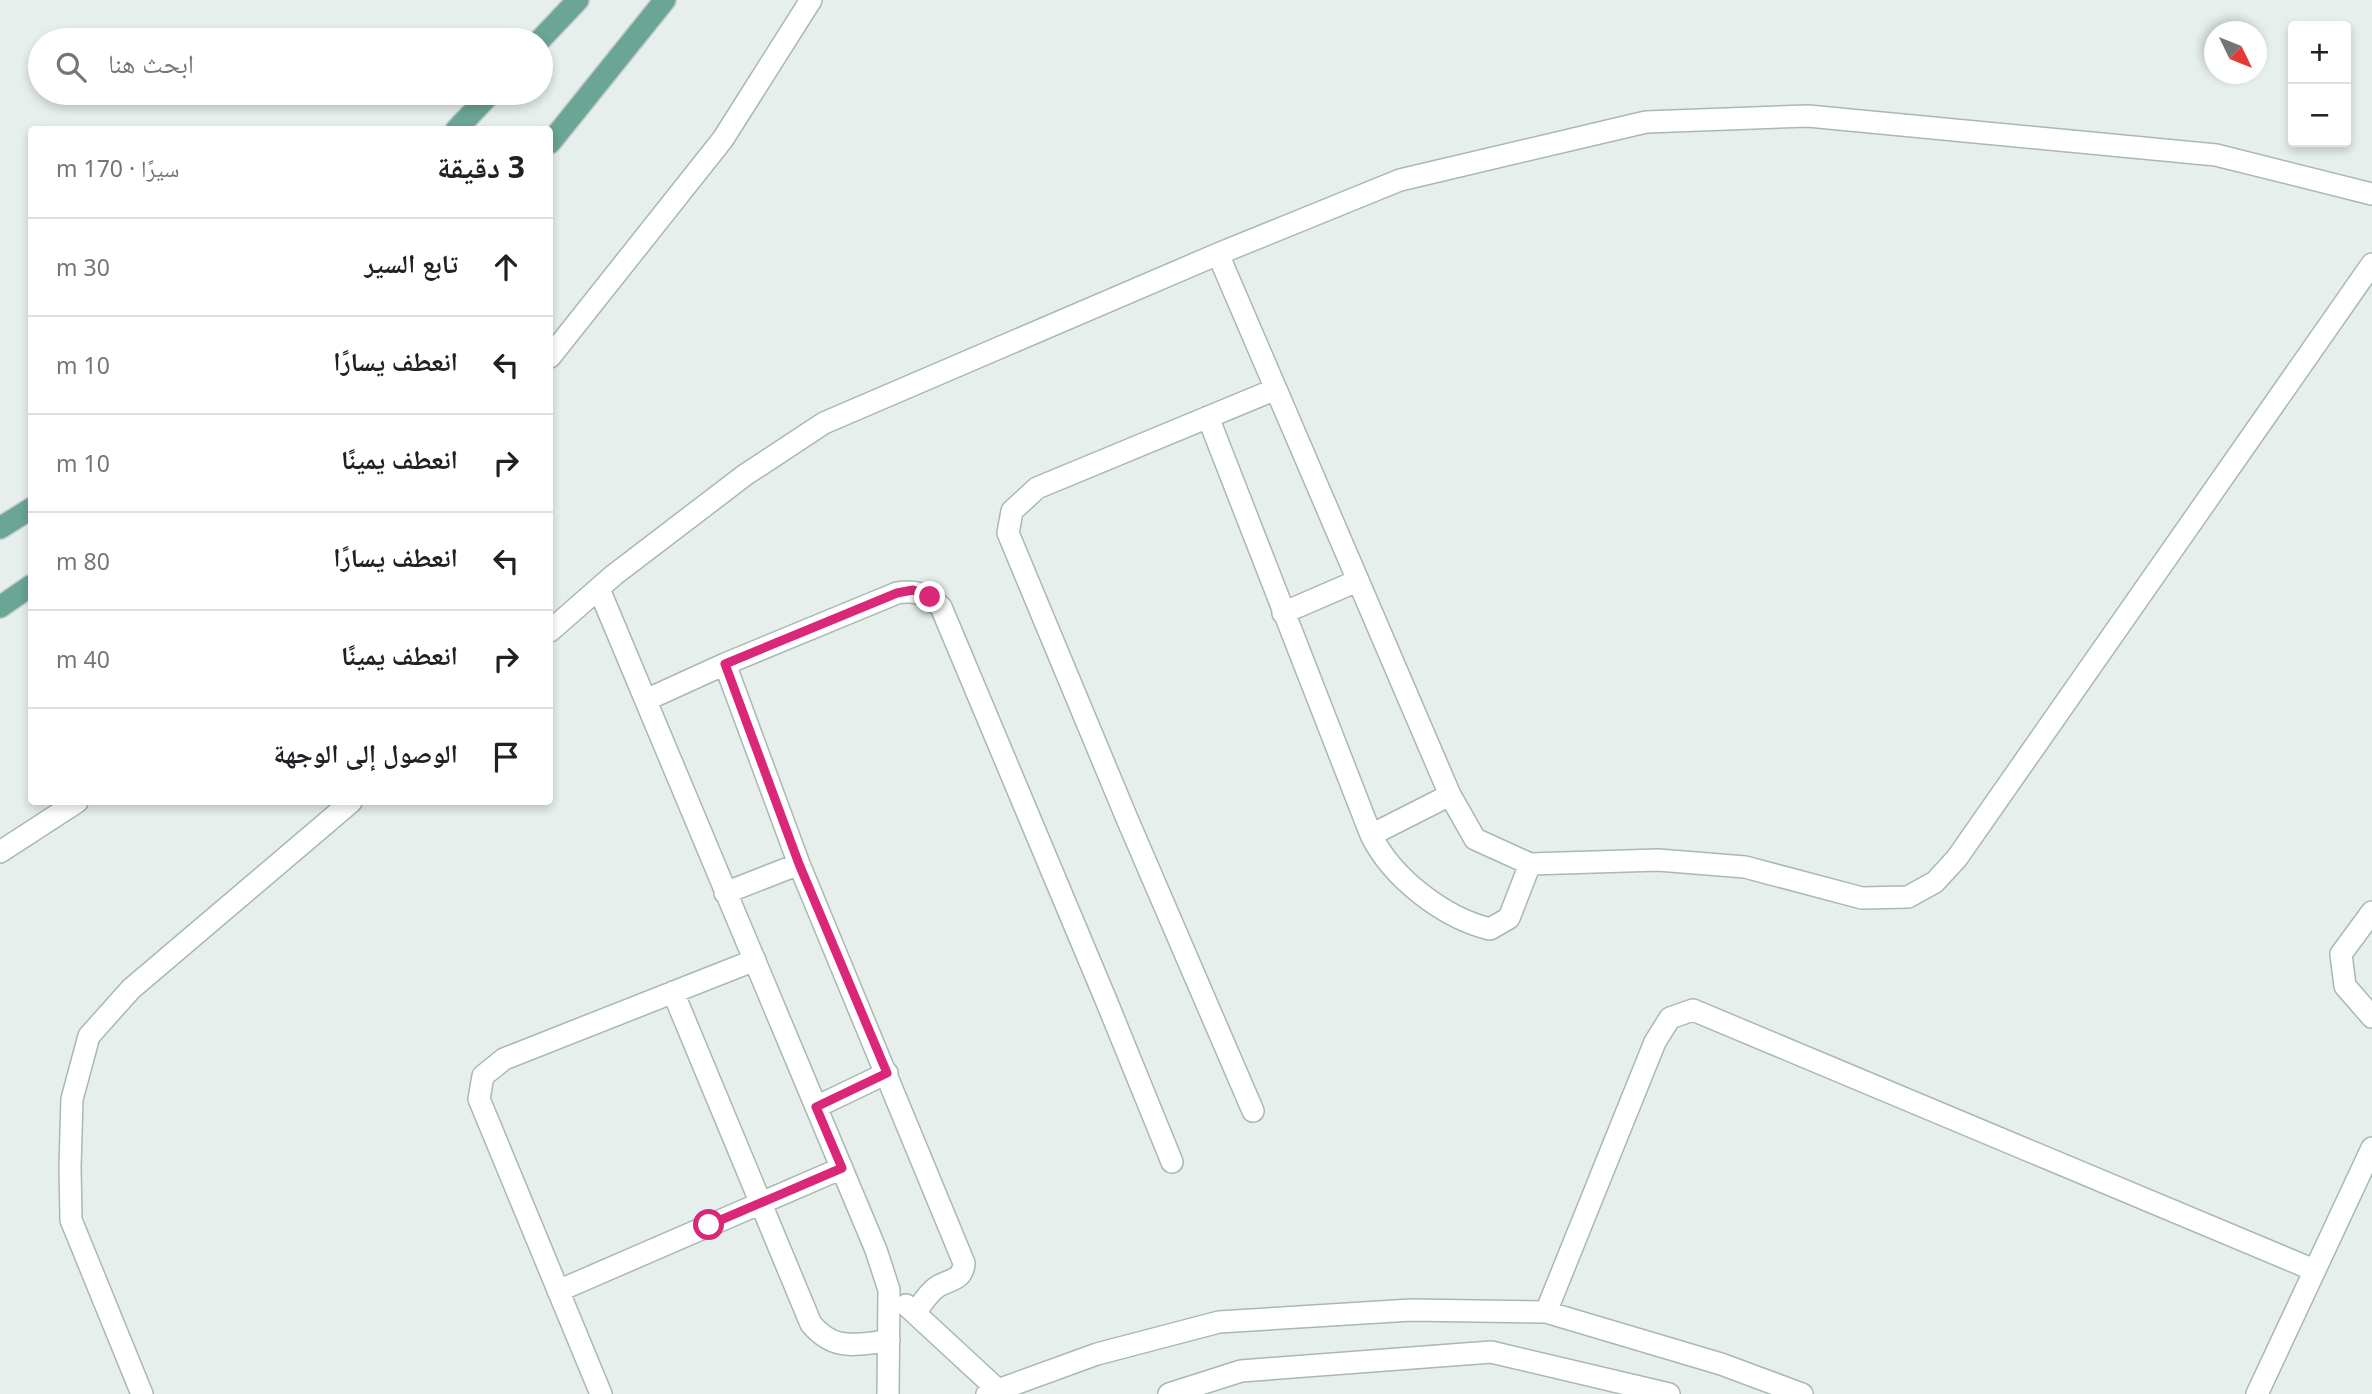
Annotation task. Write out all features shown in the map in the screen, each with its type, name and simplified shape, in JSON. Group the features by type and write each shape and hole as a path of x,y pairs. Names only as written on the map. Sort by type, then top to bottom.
{"main road":[{"path":"551,28 578,0"},
{"path":"553,139 665,0"},
{"path":"460,126 480,105"},
{"path":"0,528 28,510"},
{"path":"0,607 28,588"}],"street":[{"path":"553,353 723,139 811,0"},
{"path":"553,628 745,475 824,423 1218,254 1400,180 1646,122 1808,116 2216,155 2372,194"},
{"path":"1218,254 1450,795 1475,839 1530,864 1658,860 1745,867 1863,898 1908,897 1935,881 1957,858 2372,264"},
{"path":"1253,1111 1133,834 1008,533 1012,512 1037,488 1276,389"},
{"path":"1208,418 1380,855 1404,882 1469,924 1490,929 1509,918 1530,864"},
{"path":"1283,613 1357,581"},
{"path":"599,589 876,1250 889,1290 888,1394"},
{"path":"646,700 725,664 897,593 913,590 930,597 941,607 1172,1163"},
{"path":"725,664 799,864 964,1263 964,1272 936,1287 915,1313"},
{"path":"1371,835 1450,795"},
{"path":"0,852 72,805"},
{"path":"142,1394 71,1220 72,1099 89,1036 131,989 347,805"},
{"path":"725,892 799,864"},
{"path":"2372,912 2341,954 2345,986 2372,1017"},
{"path":"601,1394 479,1099 483,1076 504,1059 755,960"},
{"path":"673,992 811,1324 823,1338 845,1345 888,1341"},
{"path":"1546,1312 1656,1042 1670,1018 1693,1010 2314,1270"},
{"path":"816,1107 887,1073"},
{"path":"2257,1394 2372,1148"},
{"path":"558,1291 842,1168"},
{"path":"889,1290 993,1392 1097,1354 1220,1322 1411,1310 1546,1312 1721,1364 1802,1394"},
{"path":"1169,1394 1241,1371 1491,1352 1669,1394"}],"route":[{"path":"709,1225 842,1168 816,1107 887,1073 799,864 725,664 897,593 913,590 930,597"}]}
